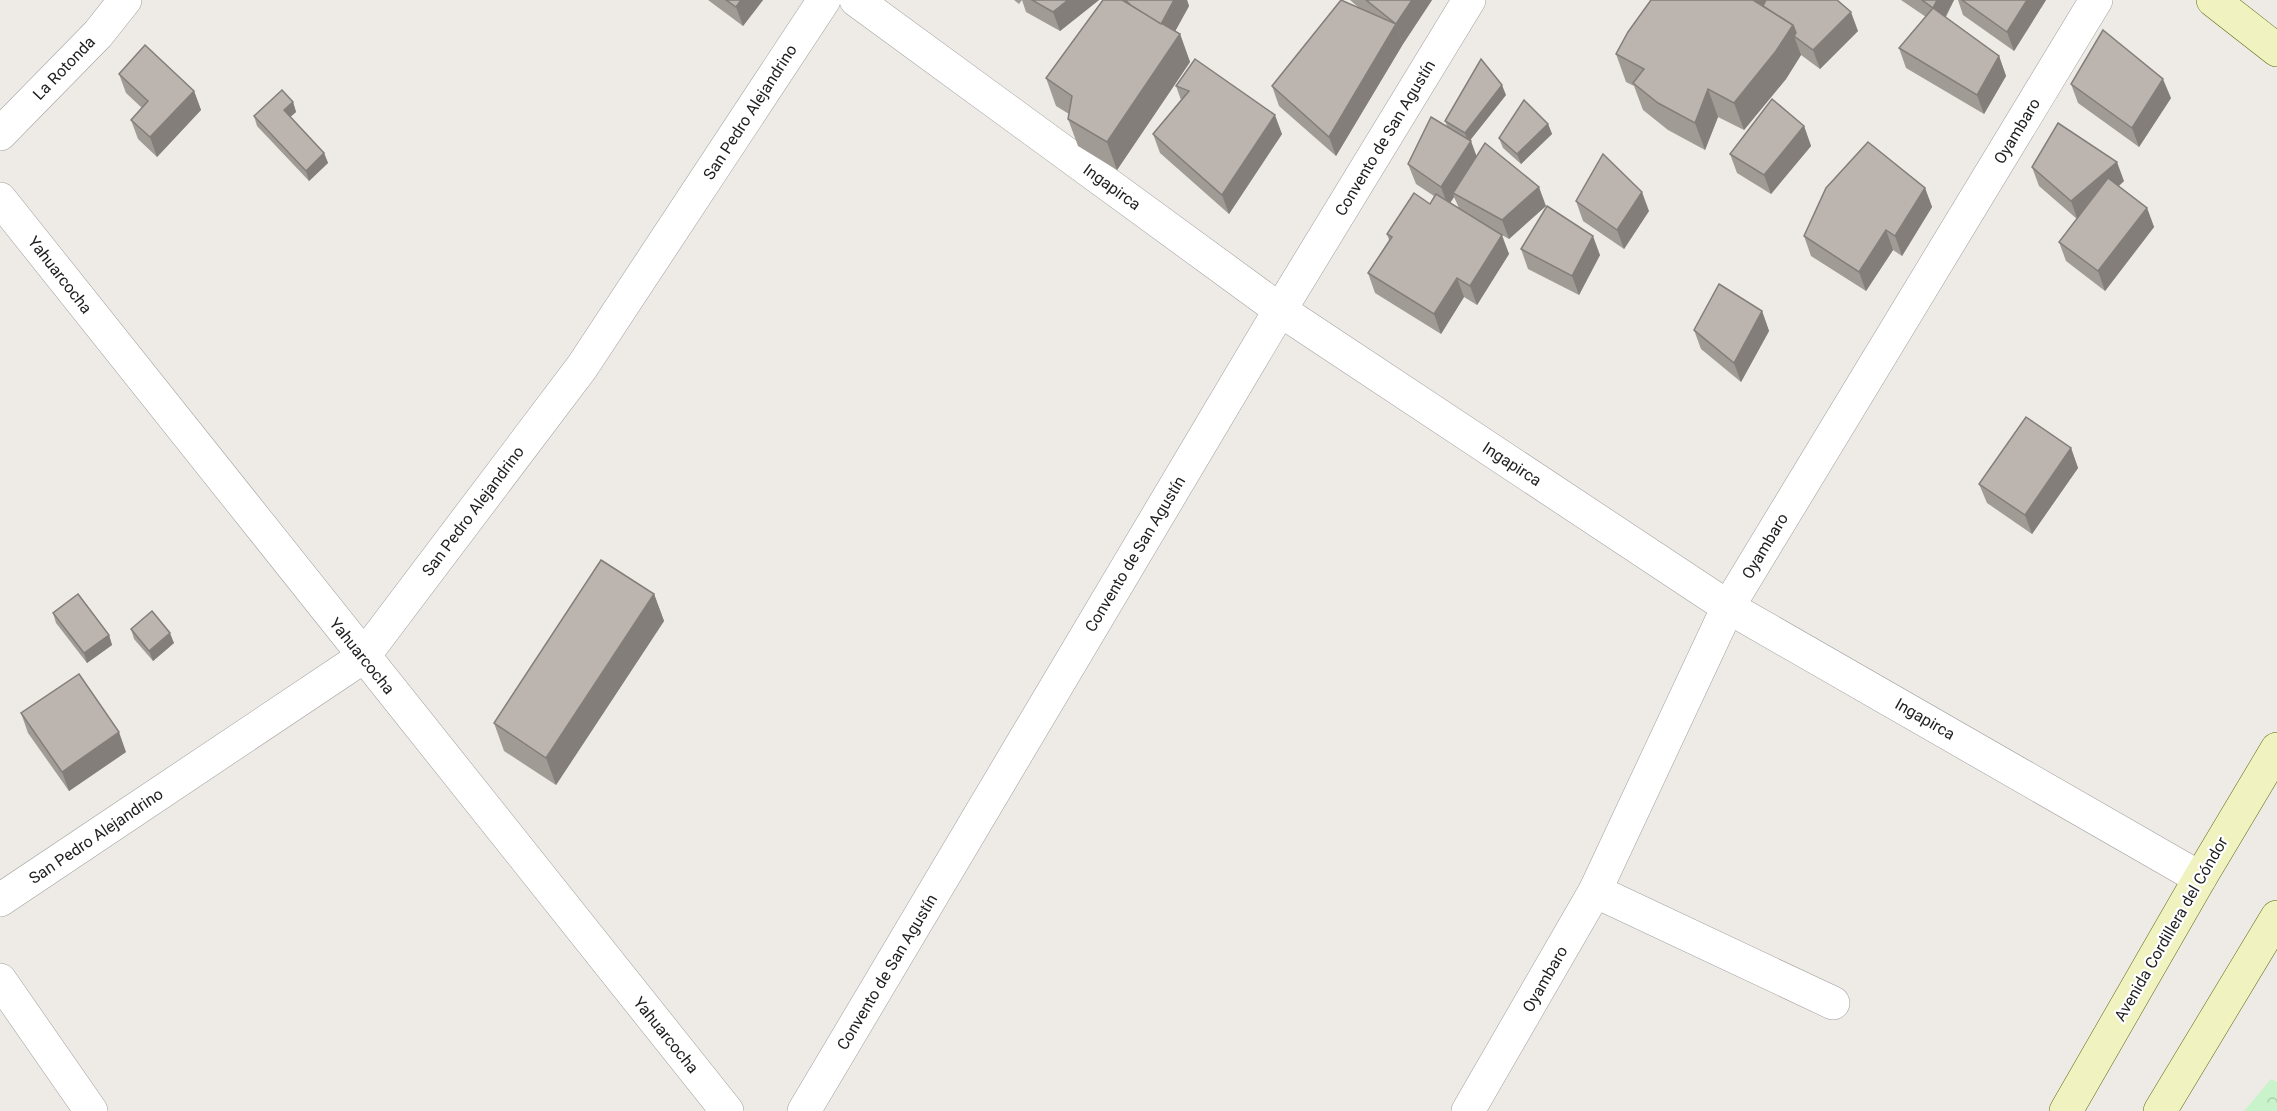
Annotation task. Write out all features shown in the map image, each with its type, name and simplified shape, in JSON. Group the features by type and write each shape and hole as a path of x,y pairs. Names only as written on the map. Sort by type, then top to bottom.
{"street":[{"name":"La Rotonda","path":"0,134 98,33 125,0"},
{"name":"San Pedro Alejandrino","path":"0,900 363,657 582,367 824,0"},
{"name":"Ingapirca","path":"856,0 1280,310 1728,607 2200,878"},
{"name":"Convento de San Agustín","path":"804,1111 1280,310 1470,0"},
{"name":"Oyambaro","path":"1468,1111 1595,891 1728,607 2096,0"},
{"path":"2213,0 2277,50"},
{"name":"Yahuarcocha","path":"0,199 727,1111"},
{"name":"Avenida Cordillera del Cóndor","path":"2066,1111 2277,749"},
{"path":"1595,891 1833,1003"},
{"path":"2160,1111 2277,917"},
{"path":"0,980 91,1111"}],"green space":[{"path":"2271,1079 2277,1082 2277,1111 2244,1111"}],"building":[{"path":"726,0 741,0 736,7"},
{"path":"1032,0 1068,0 1053,12"},
{"path":"1103,0 1122,0 1180,34 1107,142 1068,119 1072,96 1046,78"},
{"path":"1125,0 1174,0 1161,24"},
{"path":"1341,0 1396,24 1329,137 1272,86"},
{"path":"1366,0 1412,0 1396,24"},
{"path":"1651,0 1753,0 1793,25 1776,51 1734,103 1708,89 1695,123 1658,103 1633,83 1644,69 1616,54 1628,32"},
{"path":"1766,0 1837,0 1851,12 1813,50 1794,36 1796,33 1793,25 1763,6"},
{"path":"1922,0 1937,0 1933,8"},
{"path":"1962,0 2027,0 2007,32"},
{"path":"1933,8 1999,56 1977,95 1899,48"},
{"path":"2103,30 2163,79 2132,128 2071,84"},
{"path":"145,45 194,91 150,137 131,120 148,101 119,74"},
{"path":"1195,59 1275,115 1222,195 1153,134 1189,91 1176,86"},
{"path":"1481,59 1502,85 1465,133 1445,121"},
{"path":"282,90 293,102 284,110 324,153 306,171 254,116"},
{"path":"1772,99 1804,126 1764,175 1730,154"},
{"path":"1524,100 1548,124 1517,154 1499,138"},
{"path":"1431,117 1471,141 1441,187 1408,164"},
{"path":"2058,123 2117,162 2071,201 2032,167"},
{"path":"1868,142 1925,188 1895,236 1886,230 1859,272 1804,236 1826,188"},
{"path":"1485,143 1539,187 1502,220 1453,193"},
{"path":"1603,154 1642,192 1617,230 1576,201"},
{"path":"2108,178 2147,208 2098,271 2059,242"},
{"path":"1414,193 1430,204 1436,194 1502,235 1470,286 1457,278 1434,314 1368,273 1392,237 1387,234"},
{"path":"1547,206 1593,236 1572,276 1521,249"},
{"path":"1719,284 1762,311 1734,363 1694,330"},
{"path":"2026,417 2071,448 2025,515 1979,484"},
{"path":"601,560 654,594 546,758 494,723"},
{"path":"78,594 109,635 84,653 53,613"},
{"path":"152,611 170,633 149,651 131,629"},
{"path":"79,674 119,732 62,772 21,713"}]}
